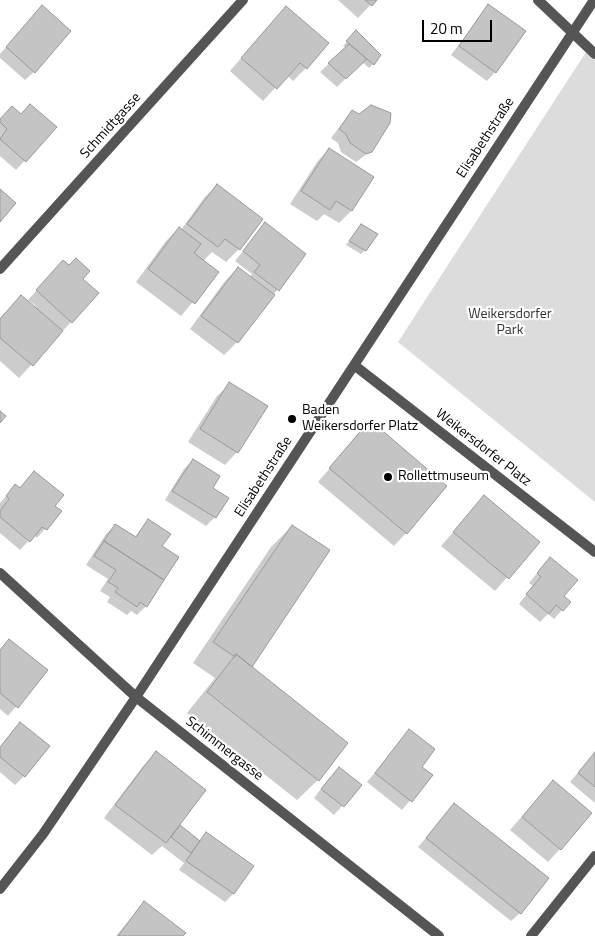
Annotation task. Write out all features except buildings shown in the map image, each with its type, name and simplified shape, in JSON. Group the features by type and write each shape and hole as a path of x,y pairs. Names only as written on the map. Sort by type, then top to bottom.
{"street":[{"name":"Schmidtgasse","path":"0,270 243,0"},
{"path":"538,0 595,54"},
{"name":"Elisabethstraße","path":"0,889 43,834 136,697 594,0"},
{"name":"Weikersdorfer Platz","path":"354,365 595,552"},
{"name":"Schimmergasse","path":"0,573 136,697 439,936"},
{"path":"531,936 595,856"}],"green space":[{"name":"Weikersdorfer Park","path":"586,52 595,60 595,502 398,342"}],"place":[{"name":"Baden Weikersdorfer Platz","path":"292,419"},
{"name":"Rollettmuseum","path":"388,477"}]}
